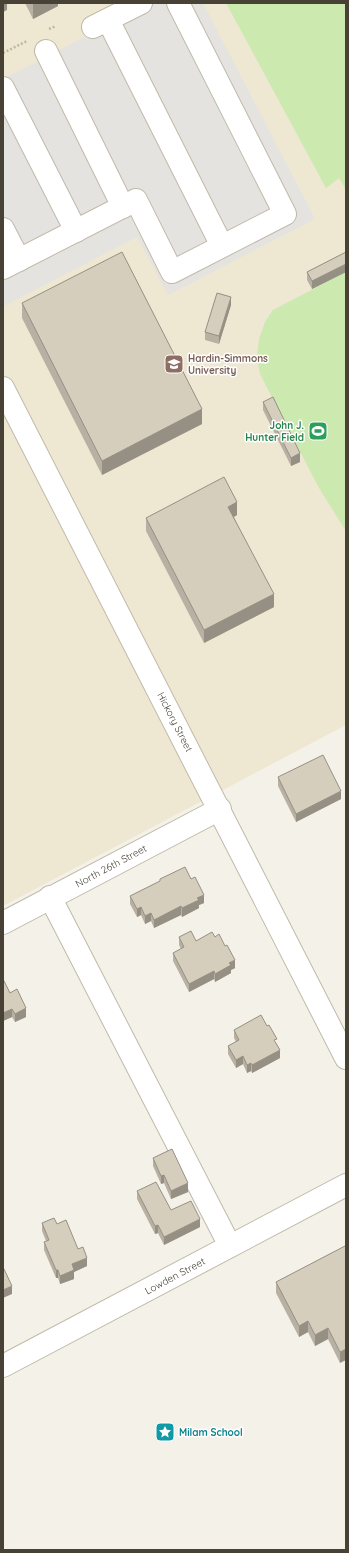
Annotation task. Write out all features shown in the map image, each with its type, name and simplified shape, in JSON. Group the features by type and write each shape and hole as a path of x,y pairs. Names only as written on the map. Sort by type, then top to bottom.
{"street":[{"path":"141,3 100,24 222,246"},
{"path":"3,229 11,264 136,200 172,272 285,214 178,3"},
{"path":"46,51 123,206"},
{"path":"3,88 76,231"},
{"name":"Hickory Street","path":"3,388 220,809 346,1058"},
{"name":"North 26th Street","path":"3,923 220,809"},
{"path":"50,897 230,1246"},
{"name":"Lowden Street","path":"3,1366 346,1185"}],"shaded area":[{"name":"Hardin-Simmons University","path":"3,3 346,3 346,725 3,906"},
{"path":"150,3 203,3 315,219 168,295 137,237 4,306 3,79"}],"green space":[{"path":"226,3 346,3 346,190 339,178 326,188"},
{"name":"John J. Hunter Field","path":"346,272 346,531 319,488 260,374 257,358 259,339 265,322 273,310"}],"building":[{"path":"122,252 202,409 102,461 22,303"},
{"path":"346,252 346,264 312,281 307,272"},
{"path":"217,293 231,297 219,336 205,332"},
{"path":"273,397 300,453 291,458 263,402"},
{"path":"224,477 237,502 228,507 274,594 204,630 146,518"},
{"path":"323,755 341,791 296,814 278,777"},
{"path":"185,867 191,879 195,877 204,895 197,898 199,900 182,908 181,906 154,920 151,913 145,916 141,907 137,909 130,896"},
{"path":"191,931 196,941 212,932 215,937 219,934 235,960 229,963 231,965 215,974 214,971 189,984 173,953 184,947 179,937"},
{"path":"3,979 10,993 17,989 26,1008 15,1014 12,1009 3,1013"},
{"path":"261,1015 277,1039 274,1040 280,1050 252,1065 251,1063 247,1065 243,1056 236,1060 228,1046 239,1040 234,1030"},
{"path":"172,1149 188,1183 171,1191 164,1175 161,1176 153,1158"},
{"path":"156,1182 171,1210 191,1201 200,1219 164,1237 158,1225 155,1226 137,1191"},
{"path":"54,1218 57,1224 66,1220 78,1249 83,1247 87,1258 72,1264 74,1270 60,1276 44,1242 49,1240 42,1223"},
{"path":"345,1246 346,1349 340,1352 328,1328 315,1335 308,1321 299,1326 276,1282"},
{"path":"3,1267 12,1286 3,1290"}],"place":[{"name":"Hardin-Simmons University","path":"174,364"},
{"name":"John J. Hunter Field","path":"318,431"},
{"name":"Milam School","path":"165,1432"}]}
